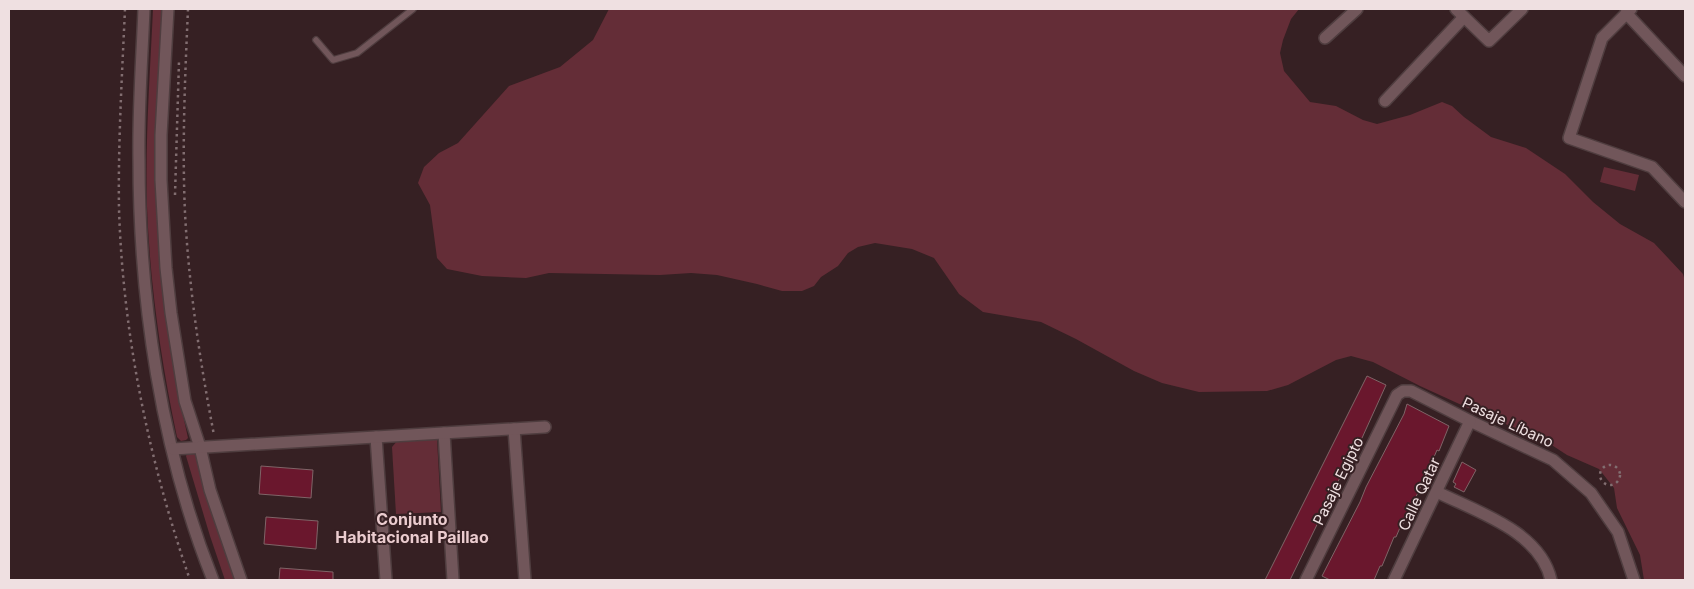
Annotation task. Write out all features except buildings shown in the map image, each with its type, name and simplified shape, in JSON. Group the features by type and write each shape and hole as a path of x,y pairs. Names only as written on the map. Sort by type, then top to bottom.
{"street":[{"path":"144,9 138,159 142,257 154,354 173,449 194,528 213,580"},
{"path":"168,9 161,135 166,268 173,330 185,401 200,447 210,490 241,580"},
{"path":"1325,38 1357,9"},
{"path":"1456,9 1489,41 1522,9"},
{"path":"1685,76 1628,11 1602,38 1570,138 1652,167 1685,202"},
{"path":"1384,101 1464,17"},
{"name":"Pasaje Líbano","path":"1398,396 1403,391 1411,390 1470,421 1553,460 1591,493 1618,532 1634,580"},
{"name":"Pasaje Egipto","path":"1306,580 1398,396"},
{"name":"Calle Qatar","path":"1394,580 1470,421"},
{"path":"173,449 545,427"},
{"path":"514,429 525,580"},
{"path":"444,433 453,580"},
{"path":"376,437 386,580"},
{"path":"1437,492 1483,514 1520,535 1540,556 1551,580"}],"lane":[{"path":"316,40 333,60 357,53 413,9"}],"path":[{"path":"120,113 125,9"},
{"path":"188,9 183,110 185,214 195,319 216,446"},
{"path":"176,200 175,152 179,55"},
{"path":"1609,465 1617,468 1620,476 1611,485 1603,482 1600,474 1604,467 1609,465"}],"shaded area":[{"path":"153,9 162,9 156,132 158,235 167,323 176,381 188,438 181,441 177,437 161,351 148,236 148,108"},
{"path":"609,9 1299,9 1291,19 1280,53 1284,71 1310,102 1336,106 1363,120 1377,124 1410,115 1442,102 1452,106 1491,137 1526,148 1565,174 1593,202 1620,224 1654,243 1683,274 1685,281 1685,580 1644,580 1640,555 1617,508 1614,488 1599,469 1567,455 1544,440 1479,413 1373,362 1351,356 1336,360 1288,385 1267,391 1199,392 1162,383 1134,371 1041,322 983,312 959,294 934,258 912,249 875,243 858,247 848,253 838,266 821,277 814,286 802,291 782,291 717,275 691,273 660,275 549,273 526,278 482,276 447,269 437,258 430,205 418,183 424,167 439,153 458,143 509,86 560,67 593,40"},
{"path":"1604,167 1639,175 1635,191 1600,182"},
{"path":"437,439 441,512 396,514 392,447 398,440"},
{"path":"194,451 214,521 235,580 225,580 210,536 186,456 188,452"}],"district":[{"name":"Conjunto Habitacional Paillao","path":"412,528"}]}
